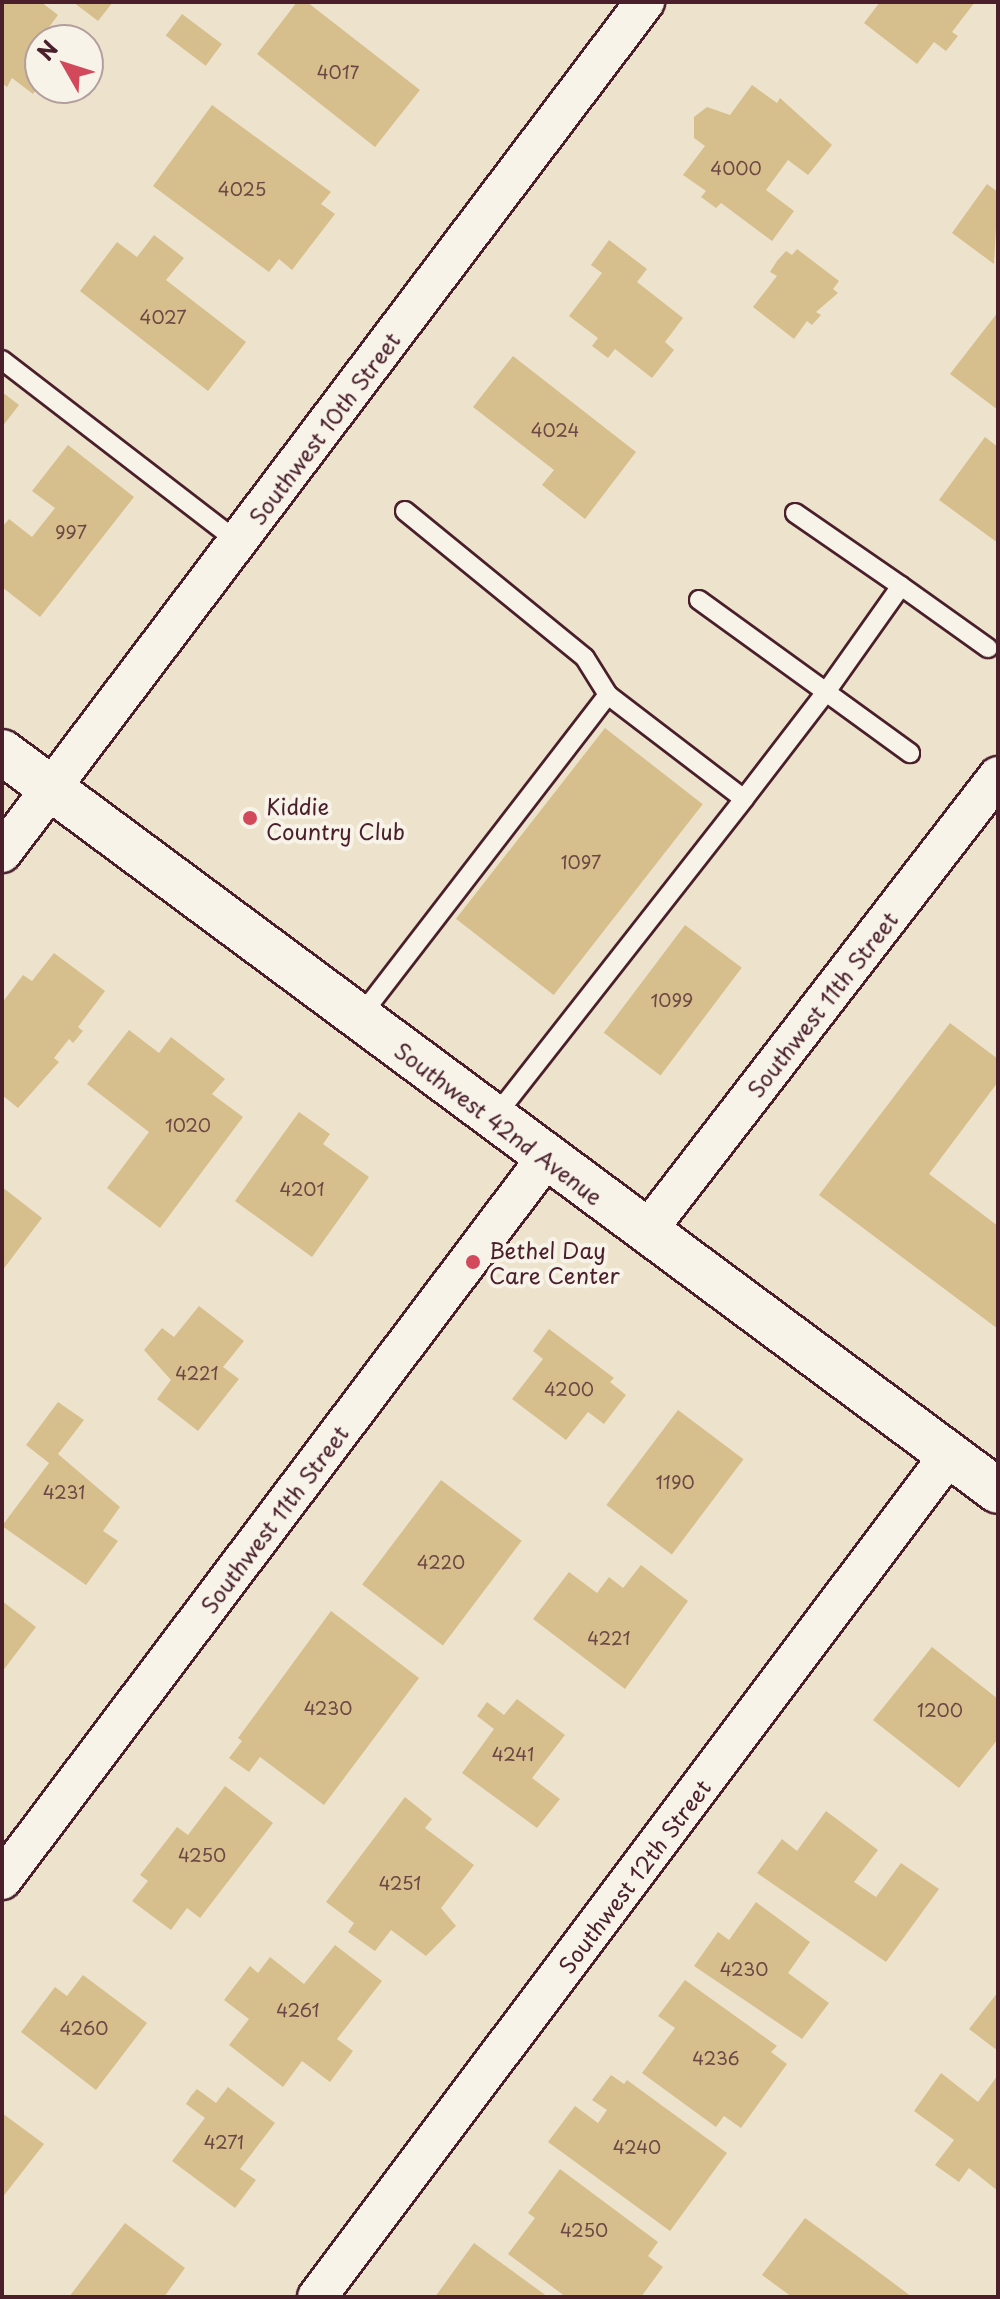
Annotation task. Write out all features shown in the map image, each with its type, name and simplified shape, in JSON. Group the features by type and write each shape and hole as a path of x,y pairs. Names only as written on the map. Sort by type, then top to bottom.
{"main road":[{"name":"Southwest 42nd Avenue","path":"2,752 998,1491"}],"street":[{"name":"Southwest 10th Street","path":"2,853 645,2"},
{"name":"Southwest 11th Street","path":"646,1232 998,776"},
{"name":"Southwest 11th Street","path":"2,1880 546,1158"},
{"name":"Southwest 12th Street","path":"317,2297 949,1455"}],"lane":[{"path":"2,360 238,542"},
{"path":"405,511 585,658 608,695 744,799"},
{"path":"795,513 988,648"},
{"path":"493,1119 826,692 901,586"},
{"path":"699,600 910,753"},
{"path":"359,1018 608,695"}],"building":[{"path":"2,2 41,2 58,15 51,24 24,24 24,87 12,78 7,87 2,83"},
{"path":"73,2 113,2 98,21"},
{"path":"297,2 307,2 420,90 375,147 257,54"},
{"path":"880,2 975,2 952,32 958,36 946,51 934,42 917,64 864,23"},
{"path":"182,14 222,44 206,66 166,36"},
{"path":"752,85 777,103 780,98 832,145 808,175 788,160 766,190 794,211 772,241 721,203 716,208 701,197 706,191 683,175 705,146 694,138 694,117 707,107 730,115"},
{"path":"212,105 331,192 321,204 335,214 292,270 279,259 269,272 153,186"},
{"path":"987,184 998,192 994,264 952,233"},
{"path":"154,235 184,258 166,280 246,342 208,391 80,291 117,242 137,257"},
{"path":"609,240 647,269 637,282 683,318 665,342 674,350 652,378 615,349 608,358 592,346 598,338 569,316 602,273 591,265"},
{"path":"797,249 839,281 833,289 838,293 816,312 821,315 812,325 807,321 794,339 753,307 777,276 770,272 777,261 786,251 792,255"},
{"path":"998,312 998,410 950,374"},
{"path":"513,356 636,452 585,519 542,485 554,470 473,407"},
{"path":"2,392 19,405 2,427"},
{"path":"985,437 998,447 998,543 939,500"},
{"path":"68,445 134,497 40,617 2,587 2,527 9,519 32,537 55,508 32,491"},
{"path":"605,728 703,804 554,995 456,919"},
{"path":"685,925 742,968 660,1076 604,1033"},
{"path":"54,953 105,991 78,1027 83,1031 73,1043 69,1039 54,1058 59,1062 18,1108 2,1095 2,1003 23,975 32,981"},
{"path":"950,1023 998,1059 998,1082 929,1174 998,1226 998,1329 819,1195"},
{"path":"129,1030 159,1053 171,1037 225,1079 212,1094 243,1117 160,1228 107,1188 149,1132 87,1084"},
{"path":"299,1112 330,1134 323,1144 369,1177 312,1257 235,1201"},
{"path":"2,1187 42,1218 2,1271"},
{"path":"199,1306 244,1341 223,1367 239,1379 198,1431 157,1399 171,1380 144,1350 162,1328 174,1337"},
{"path":"549,1329 614,1378 610,1382 626,1395 604,1424 588,1412 566,1440 512,1399 543,1359 533,1351"},
{"path":"58,1402 84,1420 58,1454 120,1507 103,1531 118,1541 86,1585 2,1526 49,1463 26,1445"},
{"path":"678,1410 743,1459 672,1554 606,1505"},
{"path":"441,1480 522,1541 443,1645 362,1585"},
{"path":"641,1565 688,1601 625,1689 533,1619 569,1572 597,1593 609,1577 623,1588"},
{"path":"2,1601 36,1627 2,1672"},
{"path":"331,1611 419,1678 324,1805 260,1757 249,1772 229,1758 242,1741 238,1738"},
{"path":"932,1647 998,1699 998,1739 959,1788 873,1720"},
{"path":"517,1699 565,1735 532,1778 560,1799 537,1828 462,1773 494,1729 477,1716 487,1702 504,1715"},
{"path":"225,1786 273,1823 200,1918 187,1908 171,1930 132,1901 148,1881 140,1875 177,1827 188,1835"},
{"path":"405,1797 432,1819 425,1828 474,1865 441,1908 456,1926 426,1956 391,1930 375,1951 348,1932 354,1923 326,1902"},
{"path":"826,1811 878,1850 854,1882 876,1897 901,1863 939,1889 886,1962 757,1873 782,1839 797,1851"},
{"path":"756,1902 810,1942 788,1973 829,2003 802,2039 694,1966 718,1932 729,1940"},
{"path":"335,1945 382,1981 337,2039 353,2051 330,2082 302,2061 283,2087 229,2045 249,2019 224,2000 250,1966 258,1973 270,1957 304,1984"},
{"path":"83,1975 147,2023 96,2090 21,2032 55,1987 67,1996"},
{"path":"685,1980 777,2046 771,2052 787,2064 741,2128 724,2116 716,2127 642,2073 675,2028 658,2016"},
{"path":"998,1992 998,2051 969,2029"},
{"path":"941,2073 978,2102 998,2075 998,2191 969,2168 959,2182 935,2165 954,2140 914,2111"},
{"path":"611,2075 624,2084 627,2080 727,2153 670,2231 548,2142 575,2106 598,2123 607,2110 592,2100"},
{"path":"228,2087 275,2123 240,2169 256,2180 235,2208 172,2161 205,2118 186,2104 191,2096 197,2089 216,2103"},
{"path":"2,2113 44,2144 2,2198"},
{"path":"560,2169 658,2242 648,2256 663,2267 641,2297 566,2297 508,2254 535,2218 528,2213"},
{"path":"805,2218 912,2297 792,2297 762,2275"},
{"path":"125,2223 185,2268 164,2297 69,2297"},
{"path":"474,2243 548,2297 435,2297"}],"place":[{"name":"Kiddie Country Club","path":"250,818"},
{"name":"Bethel Day Care Center","path":"473,1262"}]}
